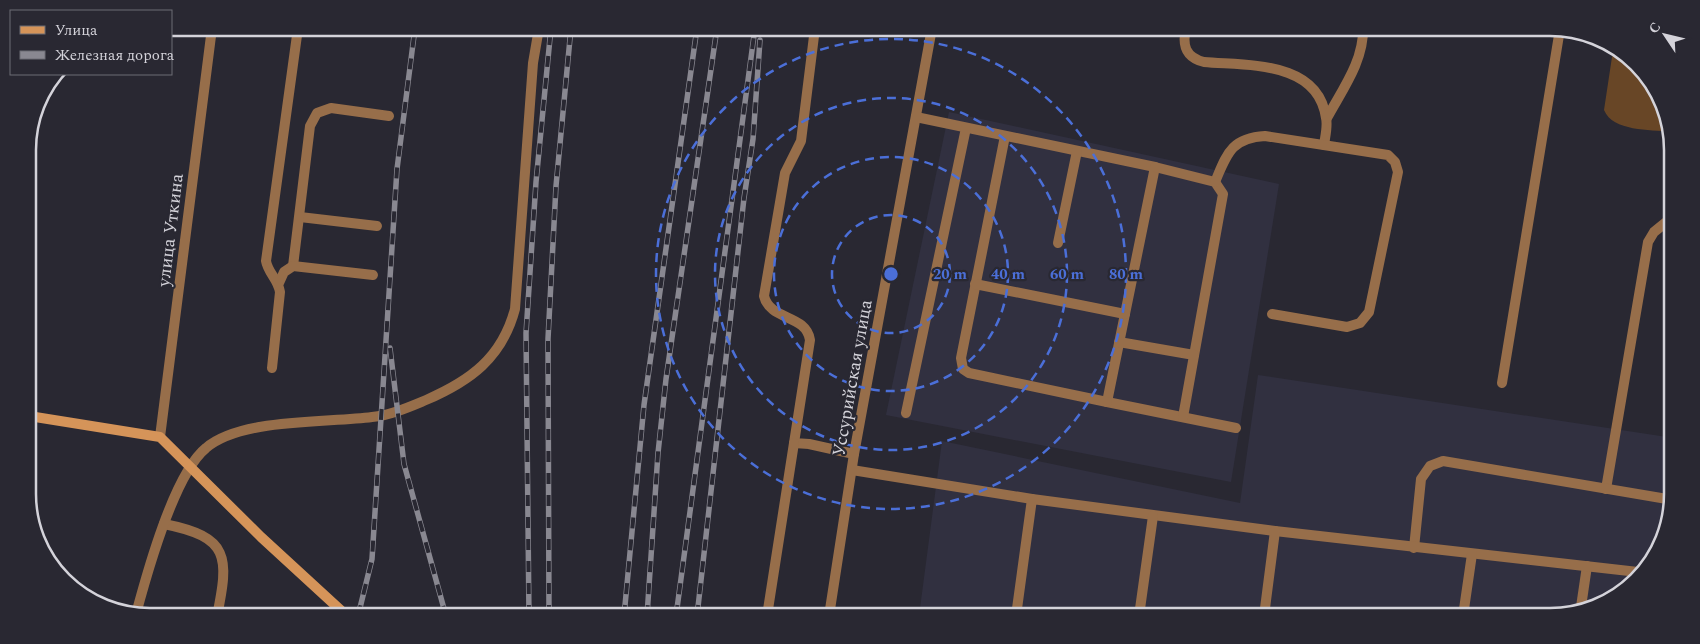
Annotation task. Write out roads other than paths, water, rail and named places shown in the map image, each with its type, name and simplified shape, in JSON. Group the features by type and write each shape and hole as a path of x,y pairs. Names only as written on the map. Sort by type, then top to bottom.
{"main road":[{"path":"36,417 160,437 261,537 338,608"}],"street":[{"name":"улица Уткина","path":"160,437 211,36"},
{"path":"279,283 270,273 266,261 297,36"},
{"path":"138,607 164,524 190,466 213,443 252,429 282,424 372,417 397,411 455,388 487,362 505,337 515,310 534,63 538,36"},
{"path":"768,608 810,340 809,332 799,322 770,309 764,296 785,173 801,141 814,36"},
{"name":"Уссурийская улица","path":"830,608 854,454 931,36"},
{"path":"1184,36 1183,41 1186,52 1193,59 1204,62 1270,68 1300,77 1308,82 1319,98 1327,118"},
{"path":"1324,145 1327,118 1356,64 1361,49 1362,36"},
{"path":"1502,383 1559,37"},
{"path":"293,266 310,126 317,113 331,108 389,116"},
{"path":"916,117 1155,167 1215,182 1223,194 1222,209 1183,417"},
{"path":"906,413 966,128"},
{"path":"1005,136 961,358 962,369 969,374 1236,428"},
{"path":"1215,182 1227,155 1236,143 1249,137 1265,136 1388,155 1395,162 1398,172 1369,312 1360,323 1347,327 1272,314"},
{"path":"1058,243 1077,151"},
{"path":"1107,402 1155,167"},
{"path":"300,217 378,226"},
{"path":"1606,489 1648,242 1654,232 1664,223"},
{"path":"272,368 280,292 279,283 284,272 293,266 373,275"},
{"path":"975,284 1125,314"},
{"path":"1120,342 1194,355"},
{"path":"794,444 809,444 854,454"},
{"path":"1414,548 1421,479 1430,466 1443,461 1664,499"},
{"path":"852,470 1032,500 1153,516 1414,548 1632,571"},
{"path":"1017,608 1032,500"},
{"path":"1140,608 1153,516"},
{"path":"164,524 202,534 222,557 224,585 219,608"},
{"path":"1265,608 1274,531"},
{"path":"1464,608 1472,554"},
{"path":"1582,603 1588,566"}],"railway":[{"path":"360,608 372,559 397,169 414,36"},
{"path":"529,608 526,333 536,182 550,36"},
{"path":"549,608 548,339 556,186 570,36"},
{"path":"625,608 644,405 696,36"},
{"path":"648,608 658,453 666,379 716,36"},
{"path":"677,608 754,36"},
{"path":"698,608 744,198 753,139 760,40"},
{"path":"390,348 404,464 444,608"}]}
